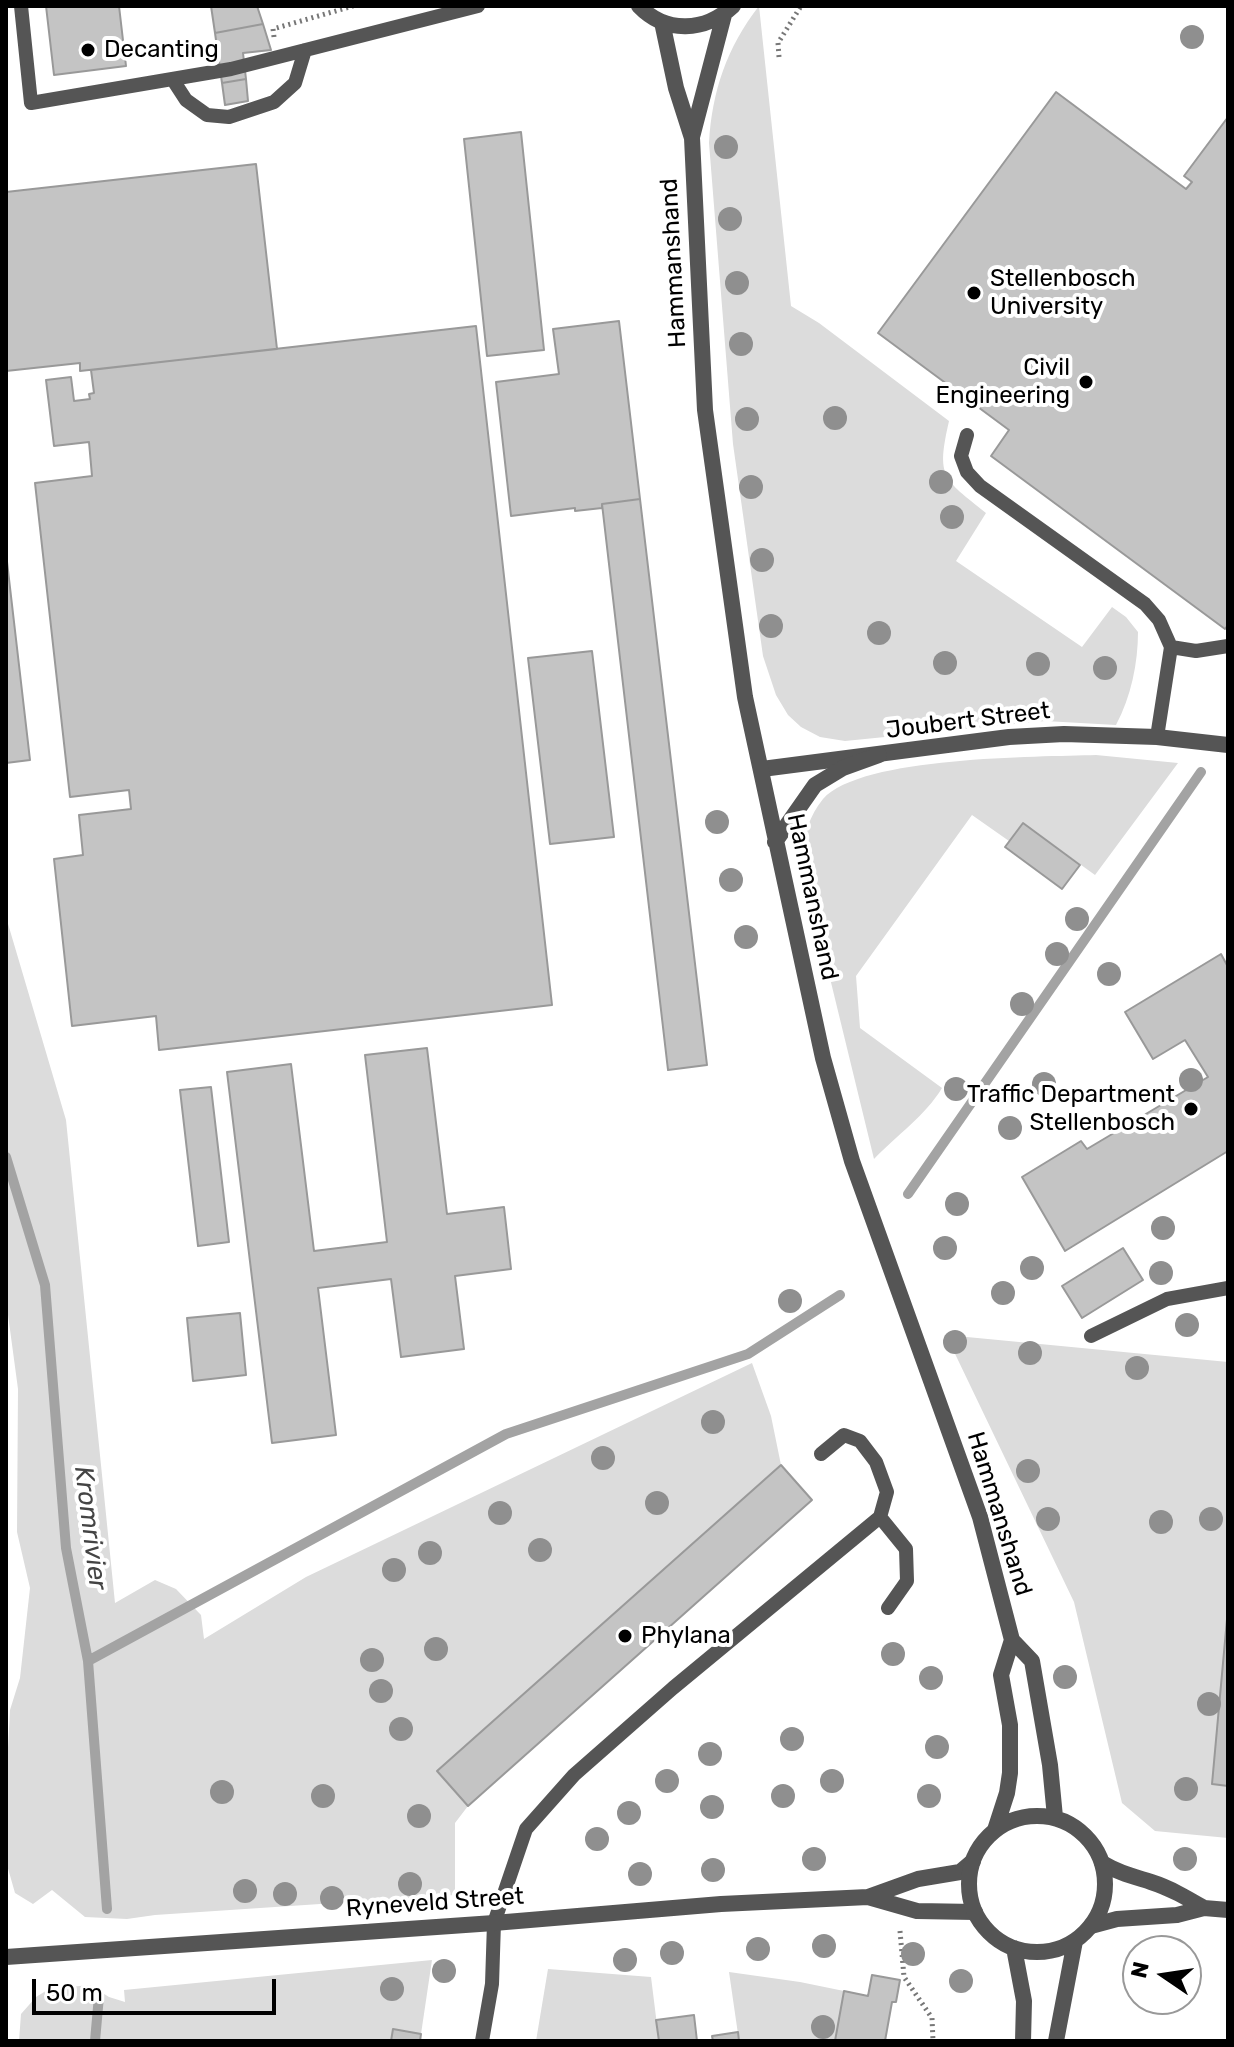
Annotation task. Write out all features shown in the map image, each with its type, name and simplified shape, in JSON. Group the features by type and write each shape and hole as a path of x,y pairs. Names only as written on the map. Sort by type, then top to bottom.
{"street":[{"path":"639,6 648,15 678,26 710,23 728,10"},
{"name":"Hammanshand","path":"692,138 728,10"},
{"name":"Hammanshand","path":"662,22 676,88 692,138 705,410 745,697 775,842 823,1058 852,1161 980,1517 1012,1640 1032,1661 1050,1765 1055,1817"},
{"name":"Joubert Street","path":"762,769 1009,737 1064,734 1157,737 1228,745"},
{"path":"775,842 815,785 843,768 879,755"},
{"name":"Hammanshand","path":"995,1830 1010,1773 1010,1725 1001,1675 1012,1640"},
{"path":"1034,1815 1055,1817 1071,1824 1095,1847 1102,1863 1105,1896 1091,1926 1075,1941 1045,1951 1014,1948 991,1934 975,1912 969,1887 973,1861 982,1844 995,1830 1013,1819 1034,1815"},
{"name":"Ryneveld Street","path":"6,1957 721,1904 868,1897 918,1879 960,1872 973,1861"},
{"path":"1102,1863 1121,1875 1151,1882 1204,1908"},
{"name":"Ryneveld Street","path":"868,1897 917,1911 975,1912"},
{"path":"1091,1926 1117,1919 1177,1915 1204,1908 1228,1910"},
{"path":"1056,2041 1075,1941"},
{"path":"1014,1948 1024,2001 1023,2041"}],"lane":[{"path":"21,6 31,103 231,69 478,6"},
{"path":"173,80 186,100 207,115 229,117 274,102 295,83 305,50"},
{"path":"967,435 961,456 967,472 980,486 1145,604 1159,620 1171,647 1157,737"},
{"path":"1171,647 1196,651 1228,646"},
{"path":"1091,1336 1167,1299 1228,1288"},
{"path":"482,2041 492,1984 494,1923 526,1829 556,1794 673,1688 880,1517 887,1492 876,1462 860,1441 844,1435 821,1454"},
{"path":"880,1517 906,1549 907,1581 888,1608"}],"path":[{"path":"273,29 353,6"},
{"path":"779,57 778,43 801,6"},
{"path":"900,1930 904,1977 932,2018 933,2041"}],"shaded area":[{"path":"759,6 791,306 819,323 949,421 943,454 946,475 960,492 986,513 956,561 1082,647 1112,607 1126,617 1138,632 1133,680 1116,725 1045,721 845,741 820,737 801,727 788,715 776,695 763,656 733,444 709,143 723,70 738,37"},
{"path":"1096,755 1178,763 1095,875 1023,823 1009,841 972,815 856,976 860,1028 942,1088 919,1116 874,1159 800,855 814,812 823,799 843,785 874,774 994,758"},
{"path":"6,917 66,1120 115,1603 155,1580 176,1589 201,1615 204,1639 306,1577 752,1363 771,1416 781,1465 437,1771 468,1806 455,1823 455,1895 127,1919 85,1917 52,1890 33,1904 15,1893 7,1865 6,1786 10,1710 20,1678 30,1588 17,1532 18,1389 6,1300"},
{"path":"946,1335 1228,1362 1228,1608 1213,1784 1228,1786 1228,1838 1155,1831 1122,1803 1074,1602"},
{"path":"432,1960 421,2034 393,2029 391,2041 19,2041 21,2014 36,1997 49,1989 90,1985 109,1997 125,2002 124,1990"},
{"path":"548,1969 651,1977 659,2041 536,2041"},
{"path":"729,1972 844,1991 835,2041 739,2041"}],"building":[{"name":"Decanting","path":"46,6 119,6 126,66 54,75"},
{"path":"211,6 257,6 263,24 215,33"},
{"path":"263,24 271,50 243,53 246,79 222,83 215,33"},
{"path":"246,79 248,101 225,105 222,83"},
{"name":"Civil Engineering","path":"1056,92 1186,189 1192,182 1184,176 1228,117 1228,625 1225,629 991,456 1009,430 878,333"},
{"path":"521,132 544,350 487,356 464,139"},
{"path":"256,164 277,349 80,371 80,363 6,371 6,192"},
{"path":"619,321 640,499 602,504 602,508 511,516 496,382 559,374 553,329"},
{"path":"476,326 552,1005 159,1050 156,1016 72,1026 54,859 83,855 79,815 131,809 129,790 70,797 35,483 92,476 89,442 54,446 46,380 71,377 74,401 90,399 89,394 94,393 91,370"},
{"path":"640,499 707,1065 668,1070 602,504"},
{"path":"6,553 30,760 6,763"},
{"path":"592,651 614,837 550,844 528,658"},
{"path":"1023,823 1080,865 1062,889 1005,847"},
{"name":"Traffic Department Stellenbosch","path":"1221,954 1228,967 1228,1151 1065,1251 1022,1177 1081,1141 1087,1149 1208,1077 1185,1040 1153,1059 1125,1012"},
{"path":"427,1048 447,1214 504,1207 511,1269 455,1276 464,1349 401,1357 391,1279 318,1288 336,1435 272,1443 227,1072 291,1064 314,1251 387,1242 365,1055"},
{"path":"211,1087 229,1242 198,1246 180,1090"},
{"path":"1123,1248 1143,1280 1082,1318 1062,1286"},
{"path":"240,1313 246,1375 193,1381 187,1318"},
{"name":"Phylana","path":"781,1465 812,1500 468,1806 437,1771"},
{"path":"1228,1608 1228,1786 1212,1784"},
{"path":"872,1975 900,1980 896,2002 892,2002 885,2041 835,2041 844,1991 868,1996"},
{"path":"694,2015 697,2041 659,2041 656,2020"},
{"path":"393,2029 421,2034 420,2041 391,2041"},
{"path":"738,2032 739,2041 713,2041 712,2036"}],"waterway":[{"path":"908,1194 1201,772"},
{"name":"Kromrivier","path":"6,1157 45,1285 66,1548 88,1661 107,1909"},
{"path":"88,1661 506,1434 748,1354 840,1295"},
{"name":"Kromrivier","path":"95,2041 99,1996"}],"place":[{"name":"Decanting","path":"88,50"},
{"name":"Stellenbosch University","path":"974,293"},
{"name":"Civil Engineering","path":"1086,382"},
{"name":"Traffic Department Stellenbosch","path":"1191,1109"},
{"name":"Phylana","path":"625,1636"}]}
